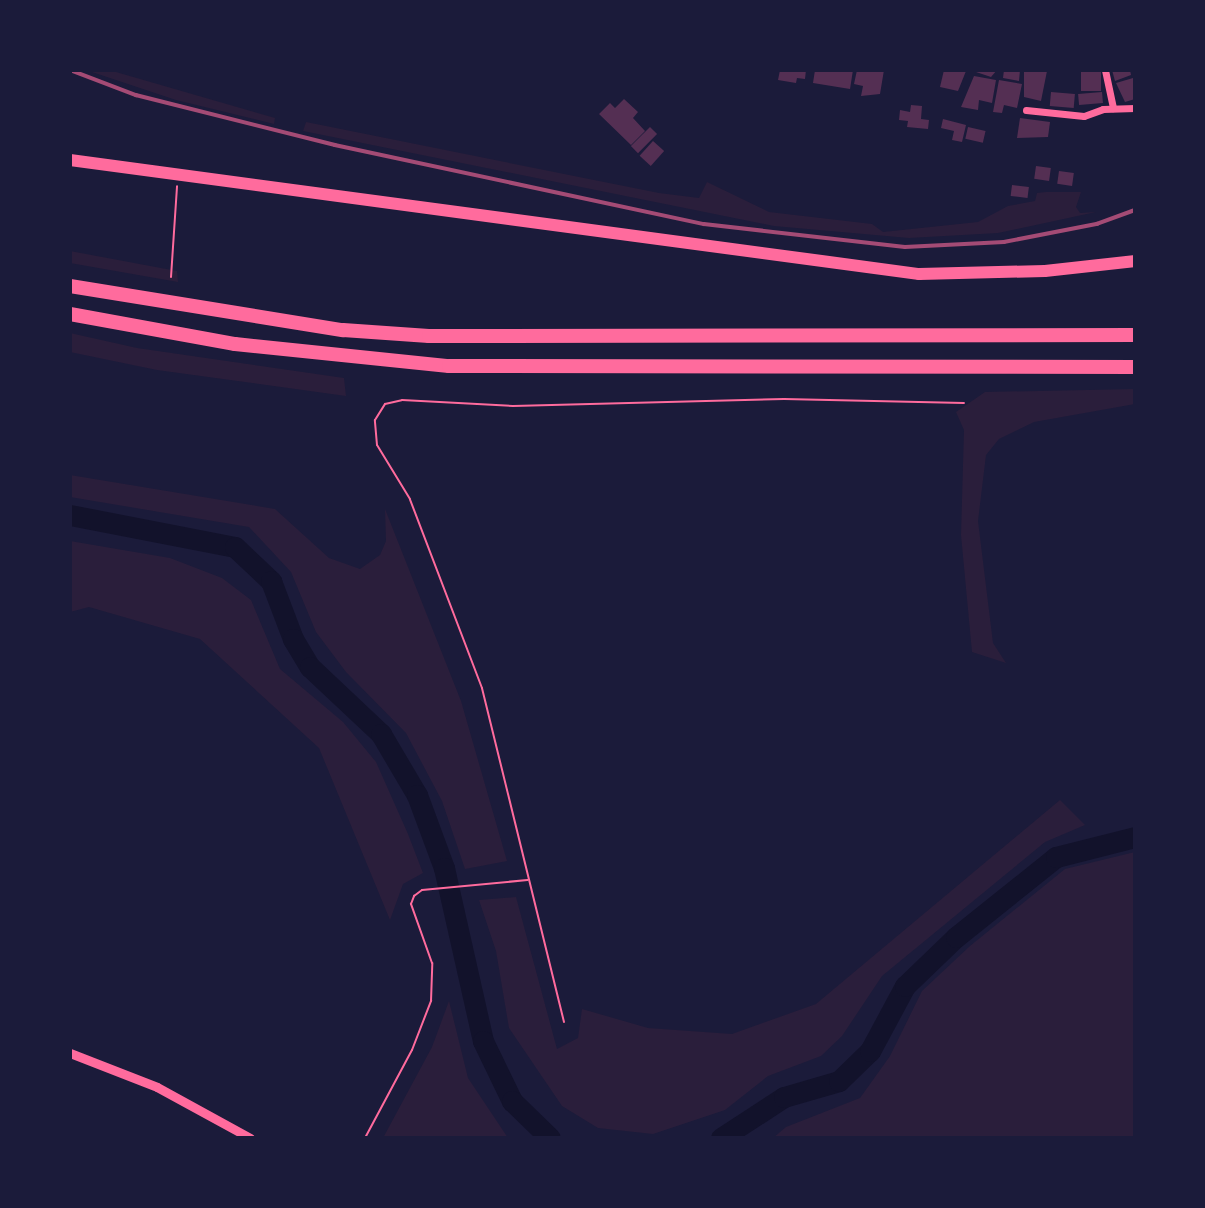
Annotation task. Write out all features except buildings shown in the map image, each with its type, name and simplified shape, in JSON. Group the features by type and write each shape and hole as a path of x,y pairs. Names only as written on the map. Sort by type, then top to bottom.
{"highway":[{"path":"70,286 343,330 429,336 779,339 1135,335"},
{"path":"70,314 235,344 449,366 1135,367"}],"main road":[{"path":"70,160 919,274 1045,271 1135,261"}],"street":[{"path":"1105,70 1113,108"},
{"path":"1026,110 1084,116 1113,108 1135,108"},
{"path":"70,1053 158,1087 250,1138"}],"path":[{"path":"171,277 178,175"},
{"path":"564,1022 482,688 410,499 377,445 375,420 385,404 402,400 513,406 784,399 964,403"},
{"path":"365,1138 412,1050 431,1001 432,963 411,904 422,890 528,880"}],"shaded area":[{"path":"86,70 109,70 275,118 274,124 176,100"},
{"path":"306,122 659,193 699,198 707,182 769,212 872,224 883,232 978,222 1008,206 1035,201 1037,193 1046,192 1081,192 1076,207 1080,213 1096,212 998,233 909,238 774,226 303,131"},
{"path":"70,251 177,271 178,282 70,263"},
{"path":"70,333 137,348 344,378 346,396 157,370 70,352"},
{"path":"1135,389 1135,404 1034,422 999,439 986,455 978,521 993,643 1006,663 972,652 961,535 964,430 956,412 985,392"},
{"path":"70,475 275,509 329,558 360,569 380,555 386,541 385,509 461,701 507,861 465,869 442,801 406,733 346,672 316,632 291,572 249,527 70,497"},
{"path":"70,541 170,558 222,578 251,600 280,669 343,722 376,762 408,834 423,873 403,884 390,920 319,748 200,639 89,607 70,612"},
{"path":"1060,800 1085,825 1045,842 882,976 842,1036 821,1056 768,1076 725,1110 653,1134 598,1128 562,1106 509,1028 496,951 479,900 516,897 557,1049 578,1038 582,1009 648,1028 732,1034 816,1004"},
{"path":"1135,852 1135,1138 773,1138 786,1127 860,1098 890,1056 922,991 970,946 1065,869"},
{"path":"449,1001 468,1078 508,1138 383,1138 432,1047"}],"waterway":[{"path":"70,515 235,547 271,581 293,639 310,667 381,734 417,795 444,868 483,1041 512,1101 550,1138"},
{"path":"721,1138 784,1097 839,1081 870,1051 905,986 956,937 1056,857 1135,837"}],"railway":[{"path":"70,70 136,95 335,145 704,224 905,247 1004,242 1097,224 1135,210"}]}
